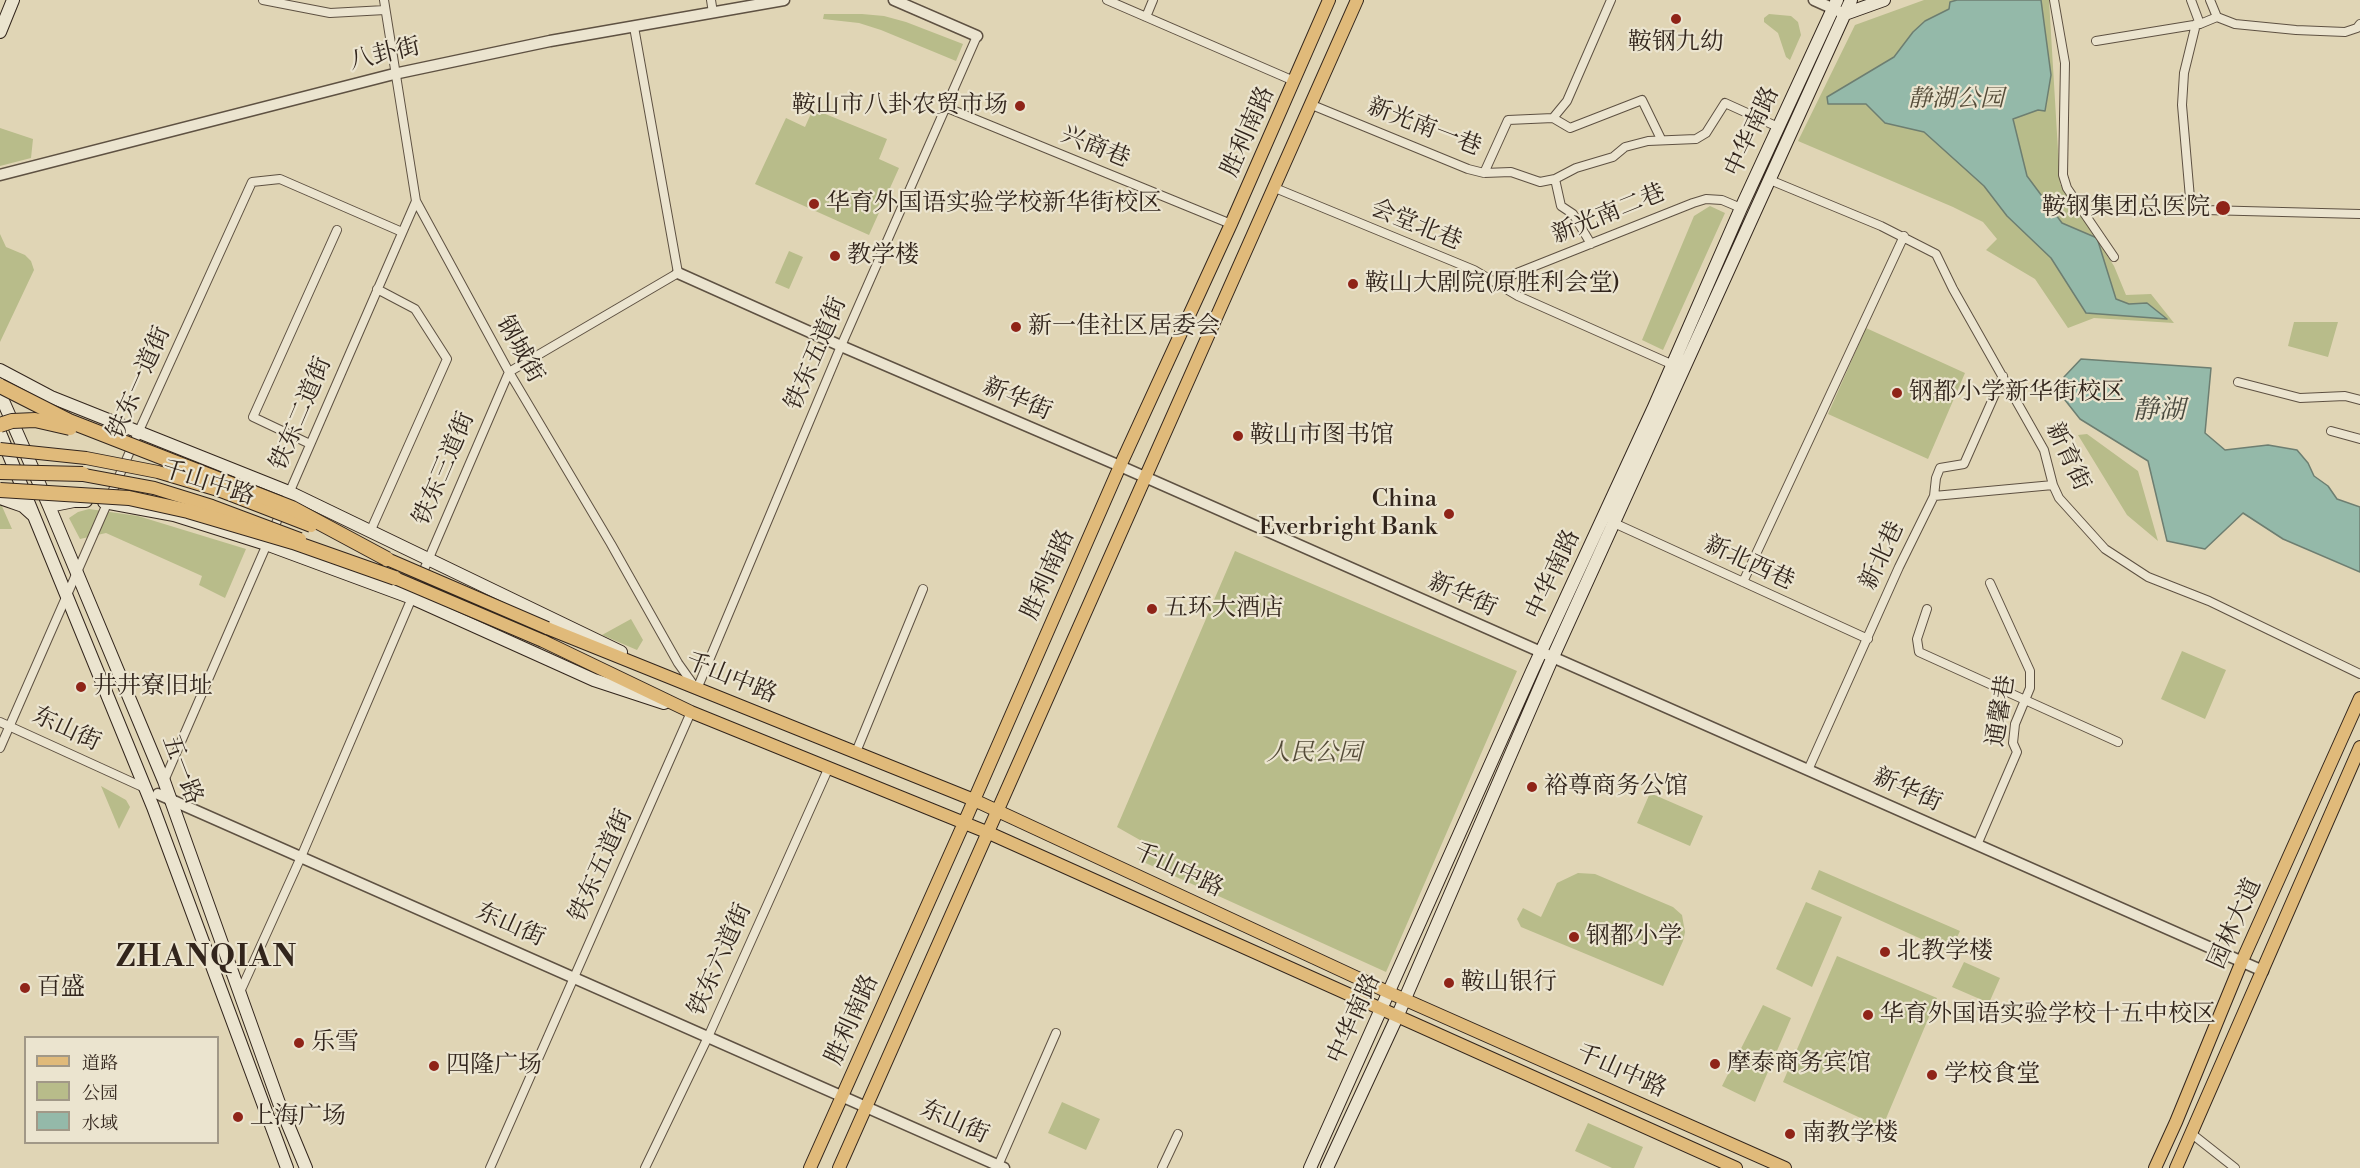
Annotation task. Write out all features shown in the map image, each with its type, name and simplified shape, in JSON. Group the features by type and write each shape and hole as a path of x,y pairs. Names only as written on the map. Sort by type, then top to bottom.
{"highway":[{"path":"0,386 69,421 292,508 387,559"},
{"path":"0,426 12,421 35,420 107,436"},
{"path":"0,472 83,474"},
{"path":"0,490 129,498 188,511 293,542 394,578"}],"main road":[{"path":"0,32 13,0"},
{"name":"胜利南路","path":"810,1168 1329,0"},
{"name":"胜利南路","path":"839,1168 1358,0"},
{"path":"1327,1168 1397,1017 1546,656 1614,523 1851,0"},
{"path":"1845,14 1884,0"},
{"name":"中华南路","path":"1310,1168 1546,656 1671,364 1835,4"},
{"path":"0,370 25,385 138,433 289,492 697,689"},
{"name":"五一路","path":"0,394 164,781 279,1103 306,1168"},
{"name":"五一路","path":"0,433 153,807 287,1168"},
{"name":"千山中路","path":"0,449 86,458 158,472 288,515 547,628 974,800 1390,993 1785,1168"},
{"name":"千山中路","path":"0,466 83,474 154,488 282,531 543,641 691,712 989,833 1720,1165 1736,1168"},
{"path":"0,498 23,506 33,514"},
{"path":"49,506 74,501 108,503 174,515 266,544 412,598 594,680 691,712"},
{"name":"园林大道","path":"2155,1168 2242,961 2360,698"},
{"name":"园林大道","path":"2176,1168 2360,747"}],"street":[{"path":"263,0 330,13 385,10"},
{"name":"钢城街","path":"384,0 416,201 508,372 611,544 678,663 697,689"},
{"path":"711,0 713,13"},
{"name":"八卦街","path":"0,175 394,74 550,41 784,0"},
{"path":"894,0 977,36"},
{"path":"1107,0 1294,81"},
{"path":"1146,17 1153,0"},
{"path":"1553,118 1567,101 1611,0"},
{"path":"1814,0 1835,4 1845,14"},
{"path":"2054,0 2065,63 2063,175 2067,188 2114,258"},
{"path":"2191,0 2198,24 2184,73 2182,105 2190,198 2194,206 2205,210 2360,214"},
{"path":"2210,0 2217,17"},
{"path":"2096,41 2198,24 2217,17 2235,24 2272,28 2345,32 2359,27"},
{"path":"508,372 678,273 634,27"},
{"name":"铁东五道街","path":"697,689 841,346 977,36"},
{"path":"1484,173 1508,120 1553,118 1570,128 1642,100 1661,139"},
{"name":"新光南一巷","path":"1312,105 1468,169 1484,173 1510,172 1540,182 1555,179 1576,168 1613,157 1625,147 1661,139 1696,139 1706,133 1725,103 1778,127"},
{"name":"兴商巷","path":"945,107 1231,224"},
{"name":"铁东一道街","path":"0,748 138,433 252,182 280,179 402,232"},
{"path":"1555,179 1562,206 1573,214 1591,244"},
{"name":"新育街","path":"1770,180 1904,236 1936,254 1953,289 2044,450 2053,485 2059,498 2105,549 2148,577 2209,601 2360,674"},
{"name":"会堂北巷","path":"1275,188 1473,270 1524,299 1671,364"},
{"name":"新光南二巷","path":"1493,281 1591,244 1661,214 1706,199 1722,200 1741,208"},
{"name":"铁东二道街","path":"153,807 416,201"},
{"path":"310,444 253,417 337,230"},
{"path":"1743,582 1904,236"},
{"name":"新华街","path":"678,273 2262,971"},
{"path":"370,532 447,359 415,309 377,289"},
{"name":"铁东三道街","path":"240,992 301,857 508,372"},
{"name":"新北巷","path":"1808,770 1899,567 1934,496 1935,478 1940,468 1964,464 2003,376"},
{"path":"2238,382 2300,398 2345,396 2360,400"},
{"path":"2331,431 2360,439"},
{"path":"1934,496 2053,485"},
{"name":"新北西巷","path":"1614,523 1868,639"},
{"name":"通馨巷","path":"1977,845 2017,752 2013,743 2015,724 2030,688 2030,671 1990,583"},
{"path":"856,752 923,589"},
{"path":"1928,609 1917,639 1919,652 2118,742"},
{"name":"铁东五道街","path":"490,1168 691,712"},
{"name":"东山街","path":"0,722 1000,1167"},
{"name":"铁东六道街","path":"645,1168 708,1037 829,767"},
{"path":"1000,1167 1056,1033"},
{"path":"1162,1168 1178,1134"},
{"path":"2192,1134 2235,1168"}],"green space":[{"name":"静湖公园","path":"1924,0 2049,0 2060,184 2114,266 2126,295 2151,294 2174,323 2094,318 2068,328 2035,279 1986,250 1997,239 1983,222 1798,141 1855,25"},
{"path":"824,14 884,16 963,44 956,61 859,23 823,19"},
{"path":"1769,14 1791,16 1798,22 1801,35 1790,60 1786,57 1778,33 1764,22 1764,18"},
{"path":"813,109 887,139 879,159 899,168 869,235 755,184 786,118 805,127"},
{"path":"0,128 33,139 31,158 0,166"},
{"path":"1710,206 1725,213 1663,350 1642,340 1694,216"},
{"path":"0,234 6,247 25,255 31,261 34,270 0,342"},
{"path":"789,251 803,257 789,289 775,283"},
{"path":"2294,322 2338,322 2328,357 2288,346"},
{"name":"钢都小学新华街校区","path":"1866,328 1965,373 1928,459 1828,414"},
{"path":"2087,434 2138,471 2158,541 2127,515 2078,435"},
{"path":"1,504 12,529 0,529"},
{"path":"89,509 138,516 246,549 225,598 199,585 202,576 106,533 80,539 69,518"},
{"name":"人民公园","path":"1235,551 1517,671 1386,972 1139,860 1147,844 1117,827"},
{"path":"631,619 643,640 637,650 602,635"},
{"path":"2182,651 2226,670 2205,719 2161,699"},
{"path":"101,786 126,800 130,807 119,829"},
{"path":"1650,793 1703,816 1690,846 1637,823"},
{"path":"1819,870 1960,931 1950,952 1811,889"},
{"path":"1578,873 1595,874 1673,907 1682,915 1685,932 1683,941 1663,986 1521,927 1517,919 1523,908 1541,917 1557,883"},
{"path":"1806,902 1842,917 1812,987 1776,969"},
{"path":"1837,956 1937,998 1882,1128 1783,1082"},
{"path":"1964,962 2000,978 1989,1003 1952,987"},
{"path":"1763,1005 1791,1018 1755,1102 1722,1086"},
{"path":"1062,1102 1100,1119 1086,1150 1048,1133"},
{"path":"1588,1123 1643,1147 1634,1168 1612,1168 1575,1151"}],"water":[{"path":"1957,0 2041,0 2051,75 2045,111 2038,110 2013,119 2027,176 2062,223 2097,238 2116,299 2129,304 2147,303 2167,319 2086,313 2051,258 2007,216 1984,186 1924,132 1885,123 1866,104 1828,104 1827,97 1894,57 1913,32 1925,21 1949,9 1950,2"},
{"name":"静湖","path":"2081,359 2211,368 2205,433 2225,450 2268,445 2297,450 2308,463 2314,476 2328,486 2337,499 2360,507 2360,572 2283,539 2243,513 2205,549 2167,541 2148,461 2080,419 2065,400 2064,377"}],"place":[{"name":"鞍钢九幼","path":"1676,19"},
{"name":"鞍山市八卦农贸市场","path":"1020,106"},
{"name":"华育外国语实验学校新华街校区","path":"814,204"},
{"name":"鞍钢集团总医院","path":"2223,208"},
{"name":"教学楼","path":"835,256"},
{"name":"鞍山大剧院(原胜利会堂)","path":"1353,284"},
{"name":"新一佳社区居委会","path":"1016,327"},
{"name":"钢都小学新华街校区","path":"1897,393"},
{"name":"鞍山市图书馆","path":"1238,436"},
{"name":"China Everbright Bank","path":"1449,514"},
{"name":"五环大酒店","path":"1152,609"},
{"name":"井井寮旧址","path":"81,687"},
{"name":"裕尊商务公馆","path":"1532,787"},
{"name":"钢都小学","path":"1574,937"},
{"name":"北教学楼","path":"1885,952"},
{"name":"鞍山银行","path":"1449,983"},
{"name":"百盛","path":"25,988"},
{"name":"华育外国语实验学校十五中校区","path":"1868,1015"},
{"name":"乐雪","path":"299,1043"},
{"name":"摩泰商务宾馆","path":"1715,1064"},
{"name":"四隆广场","path":"434,1066"},
{"name":"学校食堂","path":"1932,1075"},
{"name":"上海广场","path":"238,1117"},
{"name":"南教学楼","path":"1790,1134"}],"district":[{"name":"ZHANQIAN","path":"207,959"}]}
